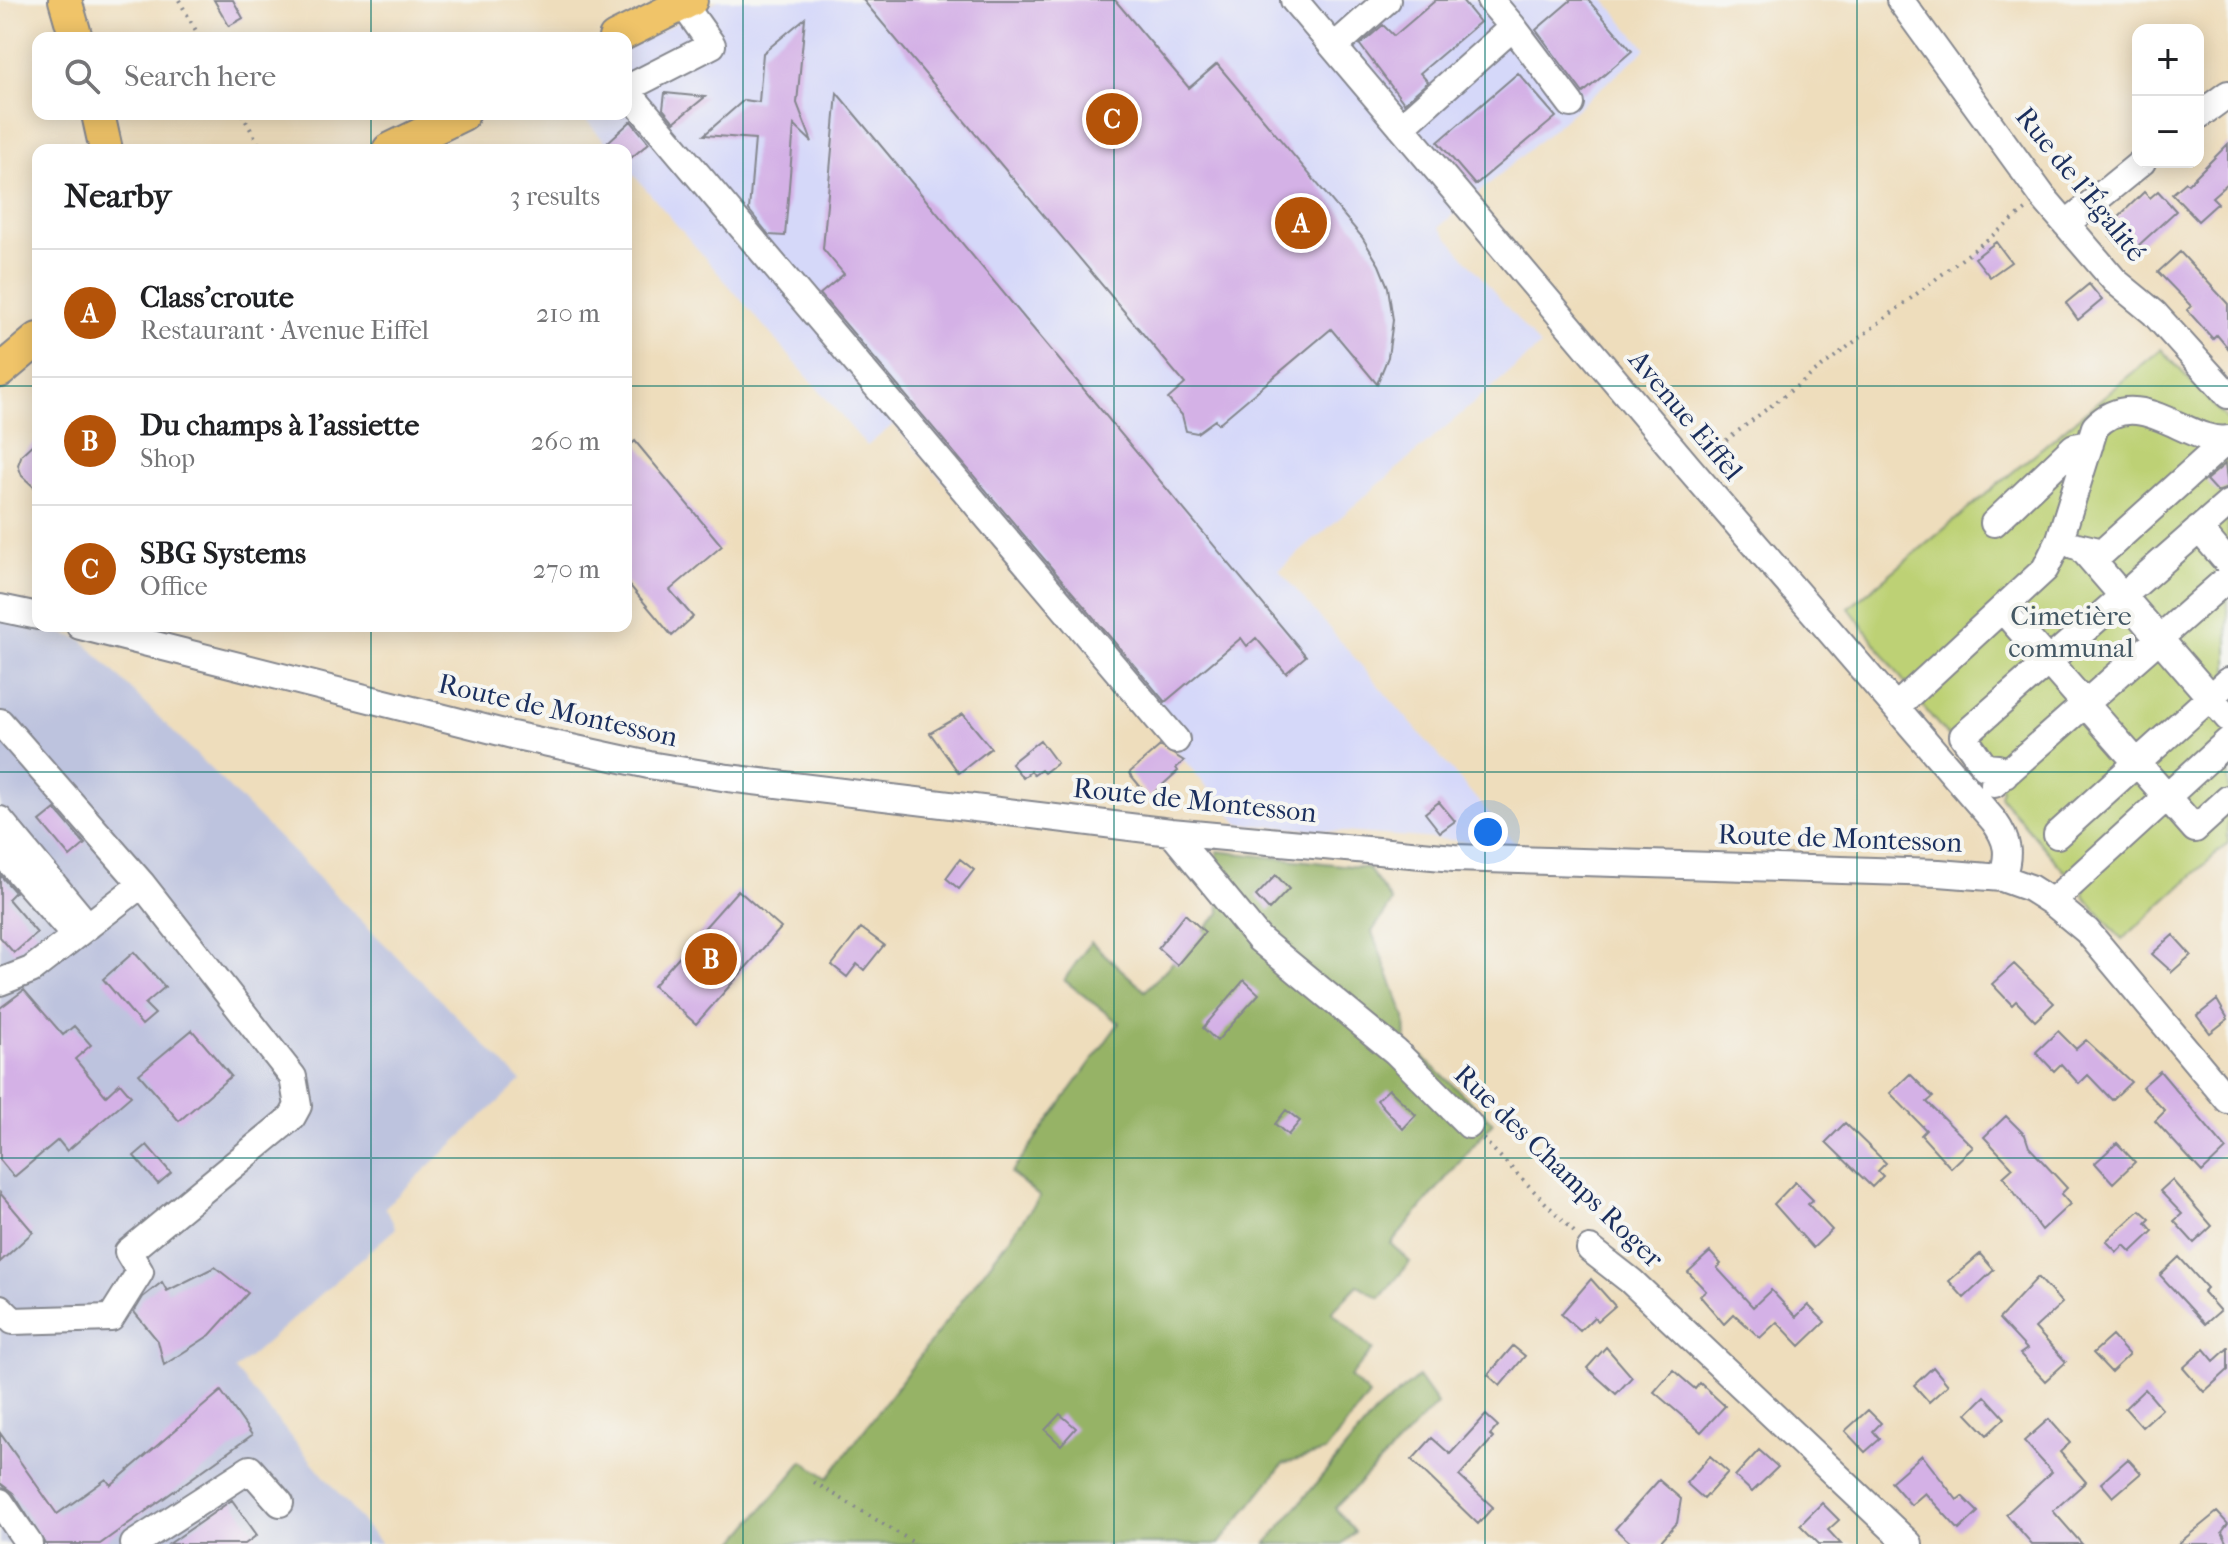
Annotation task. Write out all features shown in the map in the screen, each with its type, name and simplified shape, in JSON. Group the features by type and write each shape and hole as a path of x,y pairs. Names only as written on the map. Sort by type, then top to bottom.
{"main road":[{"path":"65,0 74,32"},
{"path":"627,32 687,2"},
{"path":"401,144 451,120"},
{"path":"0,371 32,344"}],"street":[{"name":"Avenue Eiffel","path":"1294,0 1689,468 1975,798 2006,838 2009,855 2002,878"},
{"path":"1334,47 1387,0"},
{"path":"1490,0 1571,104"},
{"name":"Rue de l'Égalité","path":"1900,0 2043,197 2115,281 2154,313 2228,395"},
{"path":"632,87 712,45 687,2"},
{"path":"1401,127 1513,27"},
{"path":"2204,112 2228,94"},
{"path":"632,97 1176,740"},
{"path":"2066,224 2135,168"},
{"path":"1896,707 2072,544 2090,444 2095,427 2106,415 2120,410 2150,414 2227,440 2103,552 2072,544"},
{"path":"1994,523 2074,447 2090,444"},
{"path":"2005,775 1998,768 1985,767 1963,736 2228,504"},
{"path":"2199,529 2228,563"},
{"path":"2072,544 2122,595 2158,639 2219,689 2228,718"},
{"path":"1975,798 2228,578"},
{"path":"0,608 32,615"},
{"path":"2002,609 2087,702 2195,829 2228,799"},
{"name":"Route de Montesson","path":"104,632 512,735 649,765 1171,832 1454,858 1923,872 2002,878 2030,888 2087,931 2228,1100"},
{"path":"2057,835 2219,689"},
{"path":"0,722 142,884 293,1077 298,1106 292,1117 128,1252 140,1272 111,1318 13,1321 0,1308"},
{"path":"2052,902 2228,741"},
{"path":"0,820 82,931"},
{"name":"Rue des Champs Roger","path":"1171,832 1259,939 1396,1052 1469,1125"},
{"path":"0,851 82,931"},
{"path":"0,982 31,970 142,884"},
{"name":"Rue des Champs Roger","path":"1590,1249 1631,1281 1909,1544"},
{"path":"134,1544 250,1469 280,1503"},
{"path":"0,1502 29,1544"}],"path":[{"path":"179,0 197,32"},
{"path":"245,120 259,144"},
{"path":"1689,468 2043,197"},
{"name":"Rue des Champs Roger","path":"1469,1125 1590,1249"},
{"path":"814,1482 916,1544"}],"shaded area":[{"path":"718,0 1605,0 1646,49 1439,227 1540,346 1279,570 1516,845 1239,824 894,424 867,446 632,173 632,144 607,144 586,120 632,120 632,47"},
{"path":"0,616 32,625 32,632 56,632 81,639 521,1081 385,1207 396,1228 235,1370 381,1544 0,1544"}],"green space":[{"name":"Cimetière communal","path":"2161,349 2228,421 2228,843 2122,940 2084,896 2085,885 2074,871 2064,871 2000,796 2002,788 1940,726 1849,608"},
{"path":"1217,851 1368,868 1392,902 1372,932 1405,1017 1406,1042 1493,1122 1391,1244 1410,1262 1380,1298 1358,1285 1332,1312 1373,1350 1350,1377 1369,1395 1325,1452 1283,1464 1219,1544 733,1544 803,1461 828,1478 1040,1197 1011,1173 1119,1023 1064,980 1091,942 1145,991 1220,913"},
{"path":"1418,1377 1437,1404 1335,1508 1355,1532 1342,1544 1266,1544 1375,1413"}],"building":[{"path":"214,0 233,0 243,18 229,26"},
{"path":"863,0 1115,0 1189,88 1217,64 1362,237 1379,265 1388,287 1393,320 1388,357 1377,384 1331,329 1218,424 1215,420 1197,433 1186,431 1182,415 1168,399 1185,384"},
{"path":"1436,0 1462,0 1480,22 1420,73 1428,82 1404,103 1360,45 1383,25 1394,36"},
{"path":"1571,0 1588,0 1632,51 1583,93 1536,30"},
{"path":"805,18 797,103 812,142 794,125 785,236 769,235 749,210 755,139 704,135 744,100 759,102 763,53"},
{"path":"1518,73 1556,117 1475,185 1438,142"},
{"path":"665,93 705,97 674,122 663,109"},
{"path":"837,93 1306,656 1286,673 1256,638 1247,646 1241,638 1165,702 820,294 844,274 823,249"},
{"path":"631,121 649,143 632,157 632,144 608,142"},
{"path":"2228,144 2228,183 2212,197 2218,203 2198,221 2172,194"},
{"path":"2158,191 2176,211 2128,255 2110,236 2118,229 2116,219 2144,192 2150,198"},
{"path":"1996,242 2011,262 1990,277 1975,258"},
{"path":"2180,252 2228,304 2228,348 2217,335 2213,339 2187,310 2191,306 2158,272"},
{"path":"2089,284 2102,300 2078,320 2066,303"},
{"path":"635,441 722,546 670,590 693,617 672,636 632,588 632,444"},
{"path":"32,445 32,485 22,476 18,465 22,454"},
{"path":"2225,464 2228,488 2217,492 2206,480"},
{"path":"963,714 991,748 959,773 930,733"},
{"path":"1040,740 1057,763 1044,773 1041,770 1034,775 1031,771 1023,778 1011,763"},
{"path":"1160,746 1184,761 1176,768 1178,771 1149,797 1129,773"},
{"path":"1439,802 1455,821 1440,832 1425,813"},
{"path":"55,809 85,844 70,857 40,821"},
{"path":"960,859 974,870 959,889 946,878"},
{"path":"0,875 15,892 8,899 37,933 14,953 0,937"},
{"path":"1276,875 1289,889 1269,910 1256,896"},
{"path":"738,890 781,928 696,1024 653,986"},
{"path":"1185,914 1205,932 1177,965 1158,948"},
{"path":"861,928 884,945 864,970 857,964 847,977 832,965"},
{"path":"2173,935 2191,955 2172,972 2152,954"},
{"path":"134,952 165,987 145,1004 155,1014 142,1025 103,979"},
{"path":"2014,964 2054,1003 2035,1021 2016,1001 2012,1005 1992,984"},
{"path":"1244,980 1259,994 1217,1041 1203,1028"},
{"path":"24,990 63,1035 74,1026 91,1045 75,1059 106,1096 120,1083 131,1096 67,1151 58,1140 14,1177 0,1160 0,1008"},
{"path":"2217,1000 2228,1019 2210,1033 2197,1016"},
{"path":"192,1030 231,1076 179,1121 139,1074"},
{"path":"2058,1031 2076,1049 2086,1040 2131,1082 2112,1100 2088,1075 2079,1084 2061,1064 2054,1071 2036,1052"},
{"path":"2160,1071 2226,1149 2202,1172 2155,1121 2165,1111 2142,1087"},
{"path":"1910,1074 1933,1097 1927,1102 1973,1147 1951,1168 1921,1135 1926,1130 1890,1093"},
{"path":"1389,1089 1416,1115 1403,1129 1377,1100"},
{"path":"1286,1110 1300,1121 1288,1135 1275,1124"},
{"path":"2006,1116 2025,1135 2029,1147 2067,1188 2061,1194 2070,1204 2042,1230 2003,1177 2013,1168 1984,1137"},
{"path":"1845,1123 1886,1163 1878,1171 1883,1176 1872,1187 1826,1142"},
{"path":"2117,1143 2135,1162 2113,1183 2095,1163"},
{"path":"147,1145 171,1173 158,1184 134,1156"},
{"path":"2172,1180 2212,1226 2194,1243 2174,1221 2182,1214 2160,1191"},
{"path":"1795,1182 1813,1200 1808,1204 1832,1230 1813,1248 1774,1204"},
{"path":"0,1193 33,1232 0,1262"},
{"path":"2140,1210 2150,1219 2146,1223 2153,1231 2131,1252 2124,1245 2117,1252 2106,1241"},
{"path":"1710,1252 1721,1264 1717,1268 1753,1307 1771,1290 1796,1317 1808,1305 1825,1322 1800,1346 1777,1322 1760,1338 1734,1314 1724,1324 1700,1296 1706,1291 1688,1272"},
{"path":"1980,1254 1994,1270 1964,1298 1949,1281"},
{"path":"2179,1257 2207,1288 2203,1292 2220,1311 2205,1324 2160,1275"},
{"path":"215,1267 248,1293 210,1335 164,1365 158,1341 134,1312 143,1297 162,1282 167,1291"},
{"path":"2038,1277 2062,1303 2035,1328 2066,1362 2045,1381 2020,1354 2027,1349 1999,1319"},
{"path":"1591,1279 1615,1306 1598,1321 1594,1317 1580,1331 1561,1314"},
{"path":"2112,1336 2129,1355 2111,1372 2093,1353"},
{"path":"1513,1346 1525,1356 1500,1386 1488,1375"},
{"path":"1606,1347 1632,1377 1616,1394 1587,1368"},
{"path":"2228,1348 2228,1370 2204,1392 2183,1368 2204,1349 2214,1361"},
{"path":"1933,1367 1948,1385 1929,1402 1914,1385"},
{"path":"1673,1370 1695,1389 1700,1383 1725,1406 1701,1432 1654,1392"},
{"path":"2145,1389 2162,1409 2142,1427 2125,1408"},
{"path":"221,1391 252,1435 100,1544 45,1544 13,1493 0,1483 0,1433 57,1514 106,1479 111,1485"},
{"path":"1985,1396 2005,1418 1987,1435 1967,1414"},
{"path":"1868,1410 1881,1423 1873,1431 1880,1439 1865,1452 1845,1431"},
{"path":"1060,1414 1076,1428 1061,1445 1045,1430"},
{"path":"1486,1415 1498,1426 1490,1435 1493,1438 1459,1476 1493,1507 1478,1524 1412,1460 1432,1438 1450,1454"},
{"path":"2049,1419 2070,1443 2060,1452 2086,1482 2053,1511 2082,1544 2032,1544 2006,1514 2052,1472 2024,1441"},
{"path":"1759,1450 1778,1467 1752,1492 1735,1476"},
{"path":"1922,1455 1957,1500 1962,1496 1978,1512 1959,1530 1925,1493 1911,1505 1891,1482"},
{"path":"1710,1456 1728,1472 1704,1499 1686,1483"},
{"path":"2128,1459 2141,1473 2113,1497 2101,1483"},
{"path":"1659,1480 1681,1499 1677,1523 1658,1544 1632,1544 1615,1529"},
{"path":"232,1500 257,1535 245,1544 169,1544"},
{"path":"1822,1503 1839,1520 1828,1530 1841,1544 1819,1544 1800,1525"},
{"path":"2217,1512 2228,1524 2222,1532 2228,1544 2178,1544"}],"place":[{"name":"SBG Systems","path":"1112,119"},
{"name":"Class'croute","path":"1301,223"},
{"name":"Du champs à l'assiette","path":"711,959"}]}
